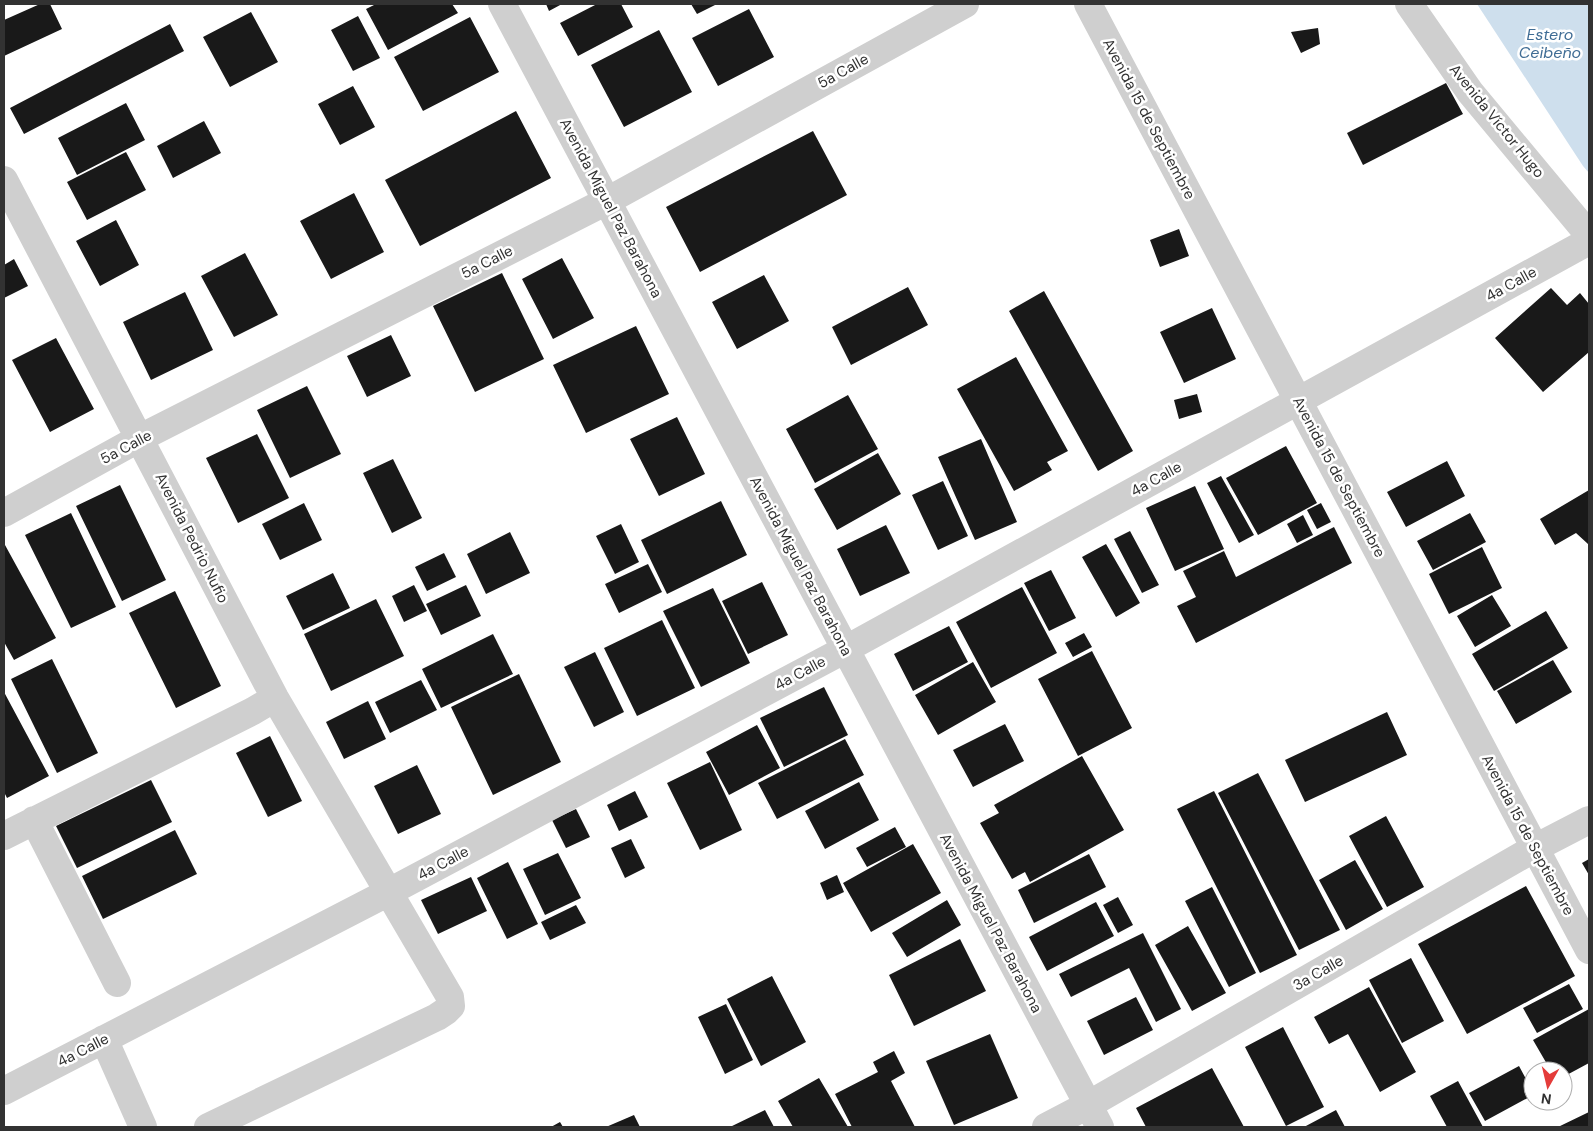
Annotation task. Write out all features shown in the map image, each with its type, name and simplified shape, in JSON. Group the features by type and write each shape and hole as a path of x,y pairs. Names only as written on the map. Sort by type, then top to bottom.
{"street":[{"name":"Avenida Miguel Paz Barahona","path":"502,4 1094,1116"},
{"name":"5a Calle","path":"4,513 140,438 607,201 965,4"},
{"name":"Avenida 15 de Septiembre","path":"1088,4 1589,950"},
{"name":"Avenida Víctor Hugo","path":"1409,4 1470,92 1589,234"},
{"name":"Avenida Pedrio Nufio","path":"4,180 275,698 450,997 451,1006 437,1017 208,1127"},
{"name":"4a Calle","path":"4,1091 389,892 846,649 1589,241"},
{"path":"4,836 253,711 275,698"},
{"path":"34,820 117,983"},
{"name":"3a Calle","path":"1046,1127 1094,1116 1535,848 1589,820"},
{"path":"104,1039 143,1127"}],"water":[{"name":"Estero Ceibeño","path":"1477,4 1589,4 1589,173 1583,166"}],"building":[{"path":"40,4 50,4 62,29 4,56 4,20"},
{"path":"376,4 452,4 458,13 388,50 366,9"},
{"path":"546,4 562,4 549,11"},
{"path":"597,4 621,4 633,27 578,56 560,23"},
{"path":"691,4 717,4 697,14"},
{"path":"749,9 774,57 718,86 692,38"},
{"path":"251,12 278,62 230,87 203,37"},
{"path":"358,16 380,58 353,71 331,30"},
{"path":"470,17 499,72 423,111 394,57"},
{"path":"170,24 184,51 24,134 10,108"},
{"path":"1318,28 1320,44 1301,53 1291,32"},
{"path":"659,30 692,92 624,127 591,65"},
{"path":"1446,83 1463,114 1363,165 1347,133"},
{"path":"353,86 375,127 340,145 318,104"},
{"path":"126,103 145,140 77,175 58,138"},
{"path":"516,111 551,178 420,246 385,180"},
{"path":"204,121 221,153 173,178 157,146"},
{"path":"813,131 847,195 700,272 666,207"},
{"path":"126,152 146,190 87,220 67,182"},
{"path":"354,193 384,252 331,279 300,221"},
{"path":"116,220 139,265 100,286 76,241"},
{"path":"1179,229 1189,256 1160,267 1150,240"},
{"path":"245,253 278,315 234,337 201,276"},
{"path":"562,258 594,318 553,339 522,279"},
{"path":"14,259 28,286 4,298 4,265"},
{"path":"502,273 544,359 475,392 433,306"},
{"path":"764,275 789,321 737,349 712,302"},
{"path":"908,287 928,325 851,365 832,327"},
{"path":"1551,288 1567,305 1580,293 1589,304 1589,352 1543,392 1495,338"},
{"path":"1044,291 1133,451 1098,471 1009,311"},
{"path":"185,292 213,350 151,380 123,322"},
{"path":"1212,308 1236,359 1184,383 1160,332"},
{"path":"636,326 669,394 586,433 553,365"},
{"path":"391,335 411,376 367,397 347,356"},
{"path":"56,338 94,409 50,432 12,360"},
{"path":"1016,357 1068,451 1047,462 1052,470 1014,491 957,389"},
{"path":"307,386 341,454 290,478 257,410"},
{"path":"1197,394 1202,412 1179,419 1174,400"},
{"path":"848,395 878,449 815,483 786,429"},
{"path":"677,417 705,474 659,496 630,439"},
{"path":"257,434 289,498 238,523 206,458"},
{"path":"981,439 1017,522 975,540 938,457"},
{"path":"1286,446 1317,503 1258,535 1226,478"},
{"path":"878,453 901,494 837,530 814,489"},
{"path":"393,459 422,518 392,533 363,473"},
{"path":"1447,461 1465,496 1406,527 1387,492"},
{"path":"1221,476 1254,535 1239,543 1207,483"},
{"path":"943,481 968,536 938,550 912,495"},
{"path":"120,485 166,580 122,601 76,506"},
{"path":"1195,486 1224,549 1175,571 1146,508"},
{"path":"1589,490 1589,543 1576,533 1555,545 1540,519"},
{"path":"721,501 747,555 667,594 641,540"},
{"path":"304,503 322,540 280,560 262,524"},
{"path":"1321,503 1331,522 1317,529 1307,510"},
{"path":"71,513 116,607 71,628 25,535"},
{"path":"1470,513 1486,542 1433,570 1417,541"},
{"path":"1303,515 1313,535 1297,543 1287,524"},
{"path":"621,524 639,562 615,574 596,536"},
{"path":"886,525 910,573 860,596 837,549"},
{"path":"1334,527 1352,563 1196,643 1177,606 1196,597 1183,571 1224,551 1236,577"},
{"path":"1130,531 1159,585 1142,593 1114,539"},
{"path":"510,532 530,573 486,594 467,554"},
{"path":"1106,544 1140,603 1116,617 1082,557"},
{"path":"5,545 56,638 14,660 4,642"},
{"path":"1482,547 1502,588 1449,614 1429,574"},
{"path":"444,553 456,577 427,591 415,567"},
{"path":"648,564 662,592 619,613 605,584"},
{"path":"1051,570 1076,618 1049,631 1024,583"},
{"path":"333,573 350,608 303,630 286,596"},
{"path":"762,582 788,635 748,654 722,601"},
{"path":"414,585 427,611 404,622 392,596"},
{"path":"466,585 481,616 441,635 426,604"},
{"path":"1022,587 1057,653 991,688 956,622"},
{"path":"713,588 750,663 701,687 663,611"},
{"path":"175,591 221,686 176,708 129,613"},
{"path":"1492,595 1511,626 1475,647 1457,616"},
{"path":"376,599 404,656 331,691 304,634"},
{"path":"1546,611 1568,648 1494,691 1472,654"},
{"path":"662,620 695,688 637,716 604,648"},
{"path":"949,626 968,662 913,691 894,654"},
{"path":"1084,633 1092,647 1073,657 1065,643"},
{"path":"493,634 513,674 441,708 422,669"},
{"path":"1092,651 1132,728 1078,756 1038,679"},
{"path":"595,652 624,712 594,727 564,667"},
{"path":"52,659 98,753 57,773 11,679"},
{"path":"1553,660 1572,692 1516,724 1497,691"},
{"path":"973,662 996,702 938,735 915,695"},
{"path":"519,674 561,762 493,795 451,707"},
{"path":"421,680 437,710 390,733 375,702"},
{"path":"824,687 848,735 784,767 760,718"},
{"path":"4,692 49,776 7,798 4,792"},
{"path":"368,701 386,739 344,759 326,722"},
{"path":"1387,712 1407,755 1305,802 1285,760"},
{"path":"1005,724 1024,761 973,787 953,750"},
{"path":"757,725 780,768 729,795 706,752"},
{"path":"270,736 302,801 268,817 236,753"},
{"path":"845,739 864,775 777,819 758,783"},
{"path":"1082,756 1124,830 1030,882 1025,872 1012,879 980,823 999,813 994,805"},
{"path":"710,762 742,830 700,850 667,783"},
{"path":"417,765 441,814 398,834 374,786"},
{"path":"1258,773 1340,930 1299,950 1218,793"},
{"path":"151,780 172,822 77,868 56,826"},
{"path":"859,782 879,820 825,849 805,811"},
{"path":"635,791 648,817 619,831 607,805"},
{"path":"1214,791 1297,955 1260,973 1177,809"},
{"path":"576,809 590,837 566,848 552,820"},
{"path":"1386,816 1424,887 1387,907 1349,836"},
{"path":"895,827 906,847 867,867 856,848"},
{"path":"175,830 197,874 103,919 82,876"},
{"path":"631,839 645,868 625,878 611,848"},
{"path":"913,844 941,893 871,932 843,883"},
{"path":"558,853 581,898 545,915 523,869"},
{"path":"1089,854 1106,887 1034,923 1018,890"},
{"path":"1589,859 1589,875 1582,863"},
{"path":"1355,860 1383,909 1346,930 1319,880"},
{"path":"508,862 538,924 507,939 477,878"},
{"path":"837,875 844,892 827,900 820,883"},
{"path":"471,877 487,911 438,934 421,900"},
{"path":"1526,886 1575,976 1467,1034 1418,944"},
{"path":"1212,887 1256,973 1229,987 1185,901"},
{"path":"1118,897 1133,925 1118,933 1103,905"},
{"path":"947,900 961,925 907,957 892,933"},
{"path":"1096,902 1114,936 1047,971 1029,937"},
{"path":"576,905 586,923 550,940 541,922"},
{"path":"1188,926 1226,993 1192,1011 1155,945"},
{"path":"1143,933 1181,1009 1156,1022 1129,968 1071,997 1059,974"},
{"path":"960,939 986,991 914,1026 889,975"},
{"path":"1411,958 1444,1021 1402,1043 1369,980"},
{"path":"772,976 806,1042 761,1066 727,999"},
{"path":"1569,984 1583,1009 1537,1033 1523,1008"},
{"path":"1369,987 1416,1072 1380,1092 1348,1034 1329,1044 1314,1017"},
{"path":"1136,997 1153,1030 1104,1055 1087,1021"},
{"path":"726,1004 753,1060 725,1074 698,1017"},
{"path":"1589,1009 1589,1063 1573,1072 1573,1061 1545,1061 1533,1040"},
{"path":"1283,1027 1324,1107 1286,1126 1245,1047"},
{"path":"990,1034 1018,1098 954,1125 926,1061"},
{"path":"894,1051 905,1073 891,1081 915,1127 852,1127 835,1094 878,1072 873,1062"},
{"path":"1519,1066 1523,1073 1523,1100 1485,1121 1469,1093"},
{"path":"1212,1068 1244,1127 1146,1127 1136,1108"},
{"path":"819,1078 848,1127 793,1127 778,1101"},
{"path":"1458,1081 1483,1127 1447,1127 1430,1096"},
{"path":"765,1110 774,1127 730,1127"},
{"path":"1336,1110 1345,1127 1304,1127"},
{"path":"1589,1112 1589,1127 1558,1127"},
{"path":"634,1115 640,1127 606,1127"},
{"path":"560,1122 563,1127 551,1127"}]}
